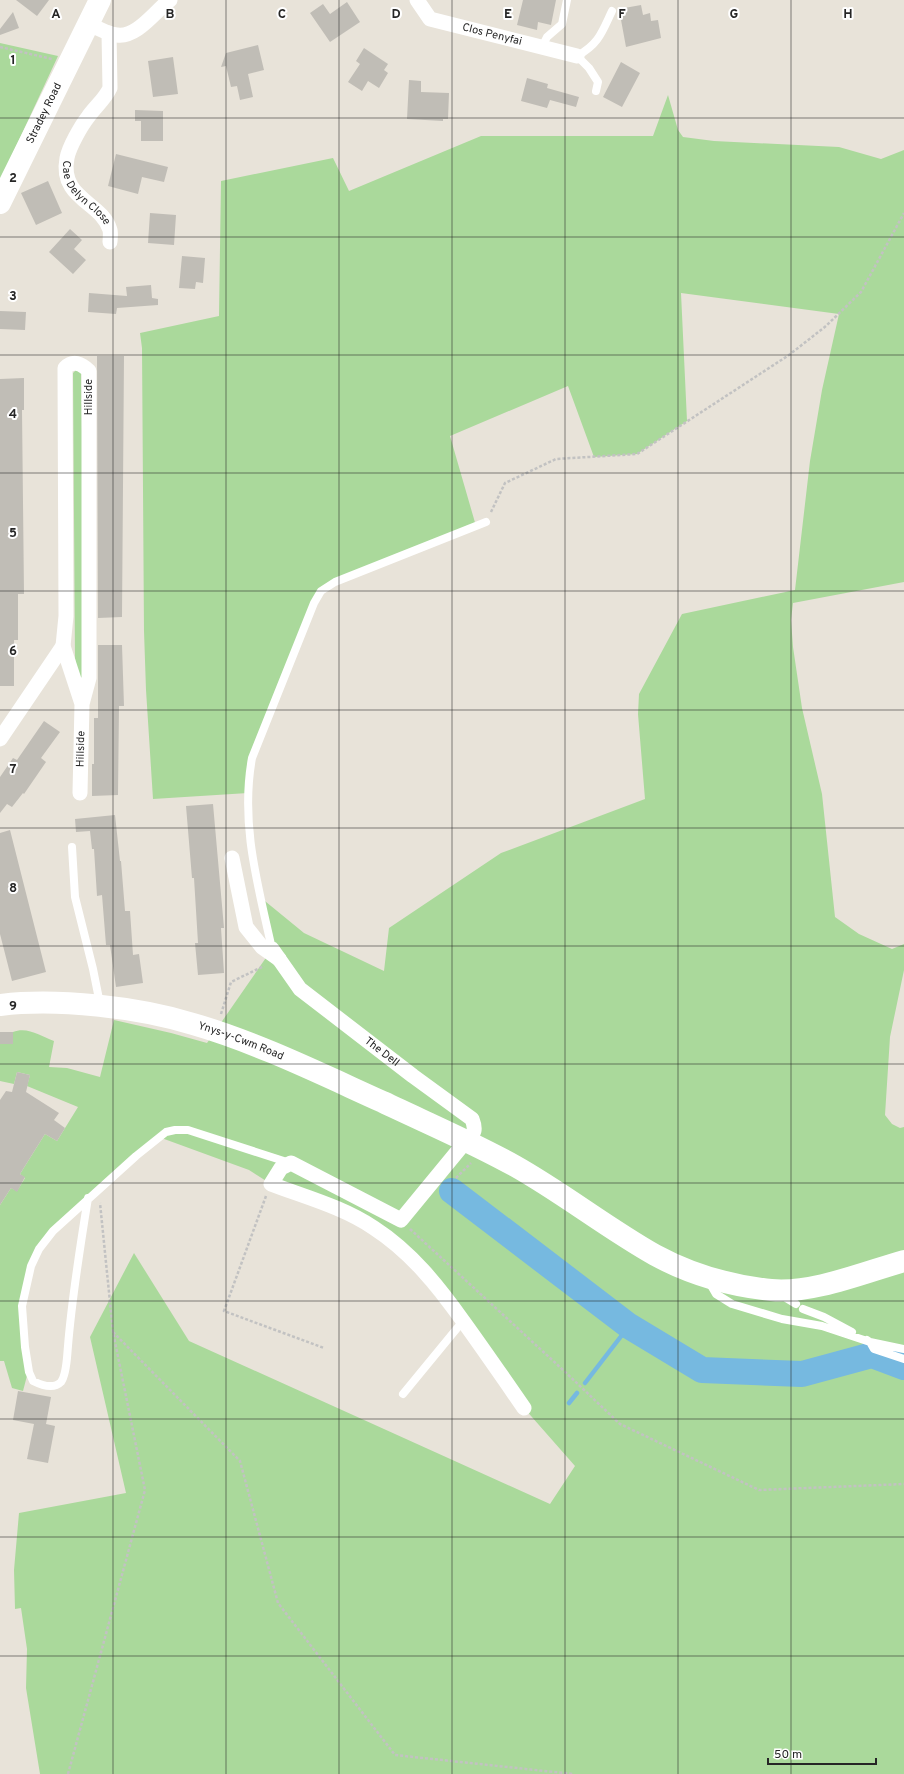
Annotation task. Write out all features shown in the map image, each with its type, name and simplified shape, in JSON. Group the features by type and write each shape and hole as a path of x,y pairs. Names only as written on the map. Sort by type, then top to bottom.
{"main road":[{"name":"Stradey Road","path":"0,203 100,0"},
{"name":"Ynys-y-Cwm Road","path":"0,1005 22,1002 100,1007 144,1013 193,1024 258,1048 341,1083 466,1141 515,1166 656,1255 705,1276 774,1290 812,1288 904,1261"}],"street":[{"path":"88,23 109,34 126,36 137,30 170,0"},
{"name":"Clos Penyfai","path":"417,0 430,19 577,56"},
{"name":"Cae Delyn Close","path":"109,34 110,88 106,96 87,118 67,157 68,177 74,191 104,218 111,231 110,242"},
{"name":"Hillside","path":"80,793 82,704 89,678 89,371 76,363 69,364 65,368 66,616 63,646 82,704"},
{"name":"Hillside","path":"0,739 63,646"},
{"name":"The Dell","path":"232,858 246,927 262,947 276,954 300,988 413,1076 472,1119 475,1127 473,1135 466,1141"},
{"path":"466,1141 401,1220 291,1163 281,1168 271,1184 345,1213 373,1227 403,1249 427,1274 463,1321 524,1408"}],"lane":[{"path":"542,47 546,37 562,24 567,0"},
{"path":"596,90 598,82 589,68 577,56 588,50 599,38 612,11"},
{"path":"276,954 252,859 248,817 248,781 252,758 314,603 321,591 335,582 486,522"},
{"path":"72,847 75,897 93,970 100,1007"},
{"path":"88,1198 72,1299 67,1366 61,1381 52,1387 42,1386 33,1381 29,1372 25,1347 22,1306 30,1266 39,1248 53,1231 88,1198 99,1188 151,1143 166,1132 175,1130 188,1130 208,1135 291,1163"},
{"path":"705,1276 716,1294 732,1304 782,1319 822,1326 870,1342 904,1348"},
{"path":"774,1290 800,1306 870,1342 874,1348 904,1359"},
{"path":"403,1394 463,1321"}],"path":[{"path":"0,47 69,62"},
{"path":"486,522 505,483 556,459 637,454 789,354 826,326 861,292 904,213"},
{"path":"215,1032 231,982 276,954"},
{"path":"271,1184 224,1312 324,1348"},
{"path":"68,1774 145,1490 113,1332 99,1188"},
{"path":"401,1220 564,1370 620,1424 759,1490 904,1484"},
{"path":"113,1332 240,1461 278,1603 395,1755 573,1774"}],"green space":[{"path":"0,43 58,56 0,181"},
{"path":"668,95 678,130 683,137 714,141 839,147 881,159 904,150 904,582 793,603 791,620 793,647 802,708 822,794 835,917 859,934 892,949 904,944 904,970 890,1037 885,1115 892,1124 900,1128 904,1127 904,1261 745,1297 904,1271 904,1774 40,1774 26,1688 27,1649 21,1608 15,1609 14,1570 19,1513 126,1493 90,1337 134,1253 189,1341 550,1504 575,1466 524,1408 390,1239 271,1184 249,1170 156,1136 38,1248 20,1306 28,1372 23,1391 12,1388 4,1361 0,1361 0,1205 11,1188 17,1191 25,1178 20,1174 45,1134 57,1141 78,1107 27,1086 30,1075 17,1072 14,1084 0,1081 0,1044 13,1044 13,1032 18,1030 34,1032 54,1041 49,1067 67,1068 100,1077 114,1020 207,1043 272,949 260,897 304,933 384,971 389,928 501,853 645,799 638,714 639,694 682,614 795,590 810,461 822,390 839,314 681,293 687,421 637,454 594,457 568,386 450,436 476,526 321,591 252,758 248,793 153,799 144,631 142,348 140,333 219,316 221,181 333,158 349,191 481,136 653,136"},
{"path":"76,370 81,371 86,678 78,679 75,658 73,373"}],"building":[{"path":"16,0 49,0 37,16"},
{"path":"523,0 556,0 551,25 538,22 537,30 517,25"},
{"path":"347,2 360,22 330,42 310,13 323,4 330,14"},
{"path":"641,5 643,15 650,13 651,21 658,20 661,38 626,47 619,9"},
{"path":"13,12 19,28 0,35 0,29"},
{"path":"258,45 264,70 248,74 253,97 240,100 237,86 231,87 226,66 221,67 226,53"},
{"path":"364,48 388,64 384,70 388,73 379,88 368,81 362,91 348,82 360,64 356,61"},
{"path":"173,57 178,94 153,97 148,61"},
{"path":"621,62 640,73 622,107 603,97"},
{"path":"527,78 548,84 547,88 579,97 576,107 550,100 547,108 521,101"},
{"path":"409,80 421,81 421,92 449,93 448,119 443,119 443,121 407,119"},
{"path":"135,110 163,111 163,141 141,141 141,121 135,121"},
{"path":"116,154 168,167 164,182 142,177 138,194 108,186"},
{"path":"48,181 62,213 36,225 21,193"},
{"path":"150,213 176,215 174,245 148,243"},
{"path":"70,229 82,240 74,249 86,260 73,274 49,252"},
{"path":"182,256 205,258 203,283 196,282 195,289 179,288"},
{"path":"151,285 152,298 158,299 158,305 117,308 116,314 88,312 89,293 127,296 126,287"},
{"path":"0,311 26,312 25,330 0,329"},
{"path":"97,356 124,356 122,617 98,618"},
{"path":"24,378 24,410 22,410 24,594 18,594 18,640 14,640 14,686 0,686 0,379"},
{"path":"98,645 122,645 124,706 119,706 118,795 92,796 94,718 98,718"},
{"path":"44,721 60,732 41,758 46,762 24,794 23,793 12,807 7,804 0,813 0,777 13,758 17,760"},
{"path":"213,804 224,928 221,928 224,973 198,975 195,943 198,943 194,878 192,878 186,806"},
{"path":"115,815 121,861 125,911 130,911 133,955 139,954 143,983 116,987 110,945 106,945 102,895 97,896 94,849 92,849 90,831 76,832 75,819"},
{"path":"10,830 46,972 12,981 0,934 0,833"},
{"path":"0,1032 13,1032 13,1044 0,1044"},
{"path":"17,1072 30,1075 26,1092 59,1113 54,1120 65,1128 57,1141 45,1134 20,1174 25,1177 17,1192 11,1188 0,1205 0,1100 6,1091 12,1092"},
{"path":"18,1391 51,1397 46,1424 55,1426 48,1463 27,1459 34,1424 13,1420"}],"waterway":[{"path":"452,1191 629,1326 702,1370 802,1374 872,1355 904,1367"},
{"path":"585,1383 629,1326"},
{"path":"569,1403 577,1393"}]}
